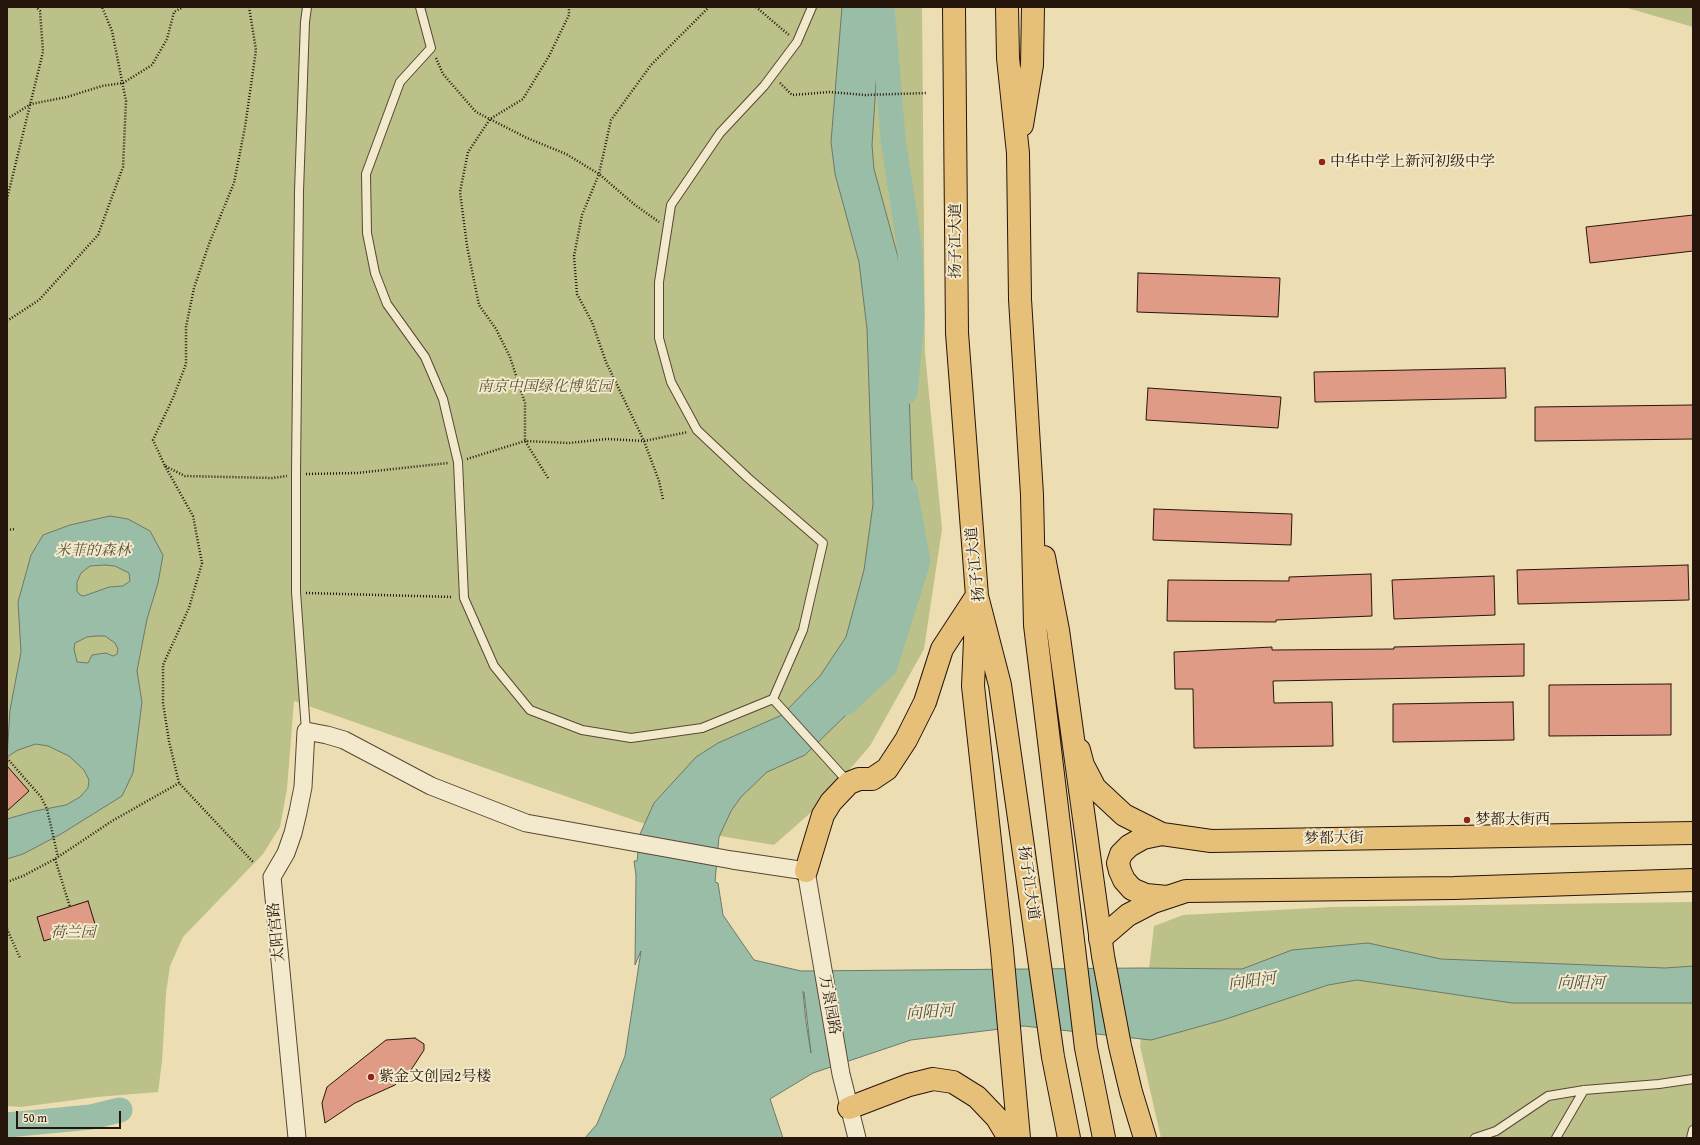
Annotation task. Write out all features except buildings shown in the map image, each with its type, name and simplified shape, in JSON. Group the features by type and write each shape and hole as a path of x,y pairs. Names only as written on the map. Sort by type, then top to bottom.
{"main road":[{"name":"扬子江大道","path":"954,7 957,333 977,596 1000,685 1053,1058 1068,1138"},
{"path":"1007,7 1008,58 1018,153 1020,299 1032,495 1035,625 1072,948 1086,1048 1104,1138"},
{"path":"1018,153 1032,65 1033,7"},
{"path":"1032,495 1058,630 1064,689 1102,948 1120,1046 1131,1092 1145,1138"},
{"path":"806,871 823,815 831,802 849,784 859,779 872,779 887,768 906,740 925,702 942,649 977,596"},
{"path":"977,596 972,686 1002,950 1019,1138"},
{"name":"梦都大街","path":"1064,689 1083,765 1095,788 1124,815 1162,834 1211,841 1693,833"},
{"path":"1162,834 1143,838 1129,846 1121,854 1118,863 1120,871 1132,889 1146,895 1167,897"},
{"path":"1102,948 1128,915 1153,902 1186,891 1454,888 1693,880"},
{"path":"849,1108 909,1085 933,1079 953,1082 977,1097 997,1118 1009,1138"}],"street":[{"path":"306,732 327,735 344,740 431,786 526,823 638,844 806,871"},
{"name":"太阳宫路","path":"296,1138 272,877 286,853 293,833 303,787 306,732"},
{"name":"万景园路","path":"806,871 841,1074 857,1138"}],"lane":[{"path":"306,732 296,592 296,474 299,191 307,7"},
{"path":"420,7 431,48 400,82 366,174 367,233 375,273 387,304 425,357 443,399 458,462 464,598 494,666 530,710 582,730 631,738 702,728 773,699 803,630 823,542 748,478 697,430 671,382 660,338 659,282 671,205 720,133 764,86 797,42 812,7"},
{"path":"773,699 849,784"},
{"path":"1475,1138 1496,1131 1548,1096 1584,1090 1659,1084 1693,1079"},
{"path":"1556,1138 1584,1090"},
{"path":"1691,1138 1693,1130"}],"path":[{"path":"7,199 43,52 40,11 36,7"},
{"path":"7,321 39,300 98,236 123,167 126,101 112,31 102,7"},
{"path":"7,119 30,104 67,97 102,86 123,83 152,65 168,39 174,12 183,7"},
{"path":"250,7 256,50 245,127 234,183 209,244 194,288 186,327 186,364 174,398 153,440 165,466 193,516 202,563 190,608 163,665 163,703 179,783 254,863"},
{"path":"548,478 524,441 525,403 510,357 496,329 479,305 467,246 460,192 468,152 490,119 523,99 549,56 568,16 569,7"},
{"path":"663,499 659,481 644,441 606,362 592,322 577,294 574,256 582,215 599,174 611,120 651,65 709,7"},
{"path":"756,7 797,42"},
{"path":"431,48 443,74 476,112 527,138 566,154 599,174 635,205 667,228"},
{"path":"780,83 792,95 830,92 865,95 927,93"},
{"path":"165,466 186,476 272,478 296,474 357,473 458,462 524,441 569,443 607,439 644,441 697,430"},
{"path":"7,530 15,529"},
{"path":"296,592 464,598"},
{"path":"7,758 41,797 47,809 56,858 70,907"},
{"path":"7,882 23,876 56,858 112,821 179,783"},
{"path":"7,929 20,958"}],"green space":[{"name":"南京中国绿化博览园","path":"7,7 922,7 925,353 942,529 924,649 870,746 816,808 774,845 642,823 294,701 287,789 280,827 263,854 183,937 170,966 166,993 162,1062 158,1092 97,1097 21,1107 7,1106"},
{"path":"1624,7 1693,7 1693,27"},
{"path":"1693,902 1693,1138 1161,1138 1140,1046 1154,926 1183,915 1333,907"}],"water":[{"name":"向阳河","path":"842,7 881,7 872,145 874,169 898,257 907,329 913,511 903,584 880,664 852,709 805,755 767,772 741,797 731,811 719,837 715,882 718,883 723,915 754,960 801,971 1140,968 1242,969 1292,950 1368,943 1441,959 1665,968 1693,966 1693,1003 1512,1003 1357,980 1328,985 1223,1020 1151,1040 1024,1026 911,1040 813,1073 770,1099 783,1138 585,1138 597,1124 625,1056 641,951 635,965 636,875 634,861 637,861 640,834 654,803 696,757 718,743 782,715 820,676 846,637 864,570 873,504 867,329 859,262 835,174 831,142","holes":["804,992 811,1053 806,1022"]},
{"path":"110,516 128,519 150,531 163,555 158,583 147,619 137,671 142,702 133,773 122,796 61,834 23,854 7,859 7,819 35,811 66,805 80,797 88,788 89,780 84,770 69,756 48,746 36,744 18,750 7,757 10,710 21,652 18,602 31,555 43,535 70,525","holes":["90,566 115,566 129,573 130,581 123,586 109,587 84,596 80,595 77,591 77,582 81,573","105,636 115,643 118,649 117,654 113,656 106,653 92,655 88,663 77,662 74,649 75,643 87,637"]}],"waterway":[{"path":"882,7 893,138 910,251 912,319 905,392"},
{"path":"845,703 885,666 918,561 905,491"},
{"path":"7,1125 91,1117 120,1110"}],"place":[{"name":"中华中学上新河初级中学","path":"1322,162"},
{"name":"梦都大街西","path":"1467,820"},
{"name":"紫金文创园2号楼","path":"371,1077"}],"park label":[{"name":"米菲的森林","path":"93,551"},
{"name":"荷兰园","path":"73,933"}]}
